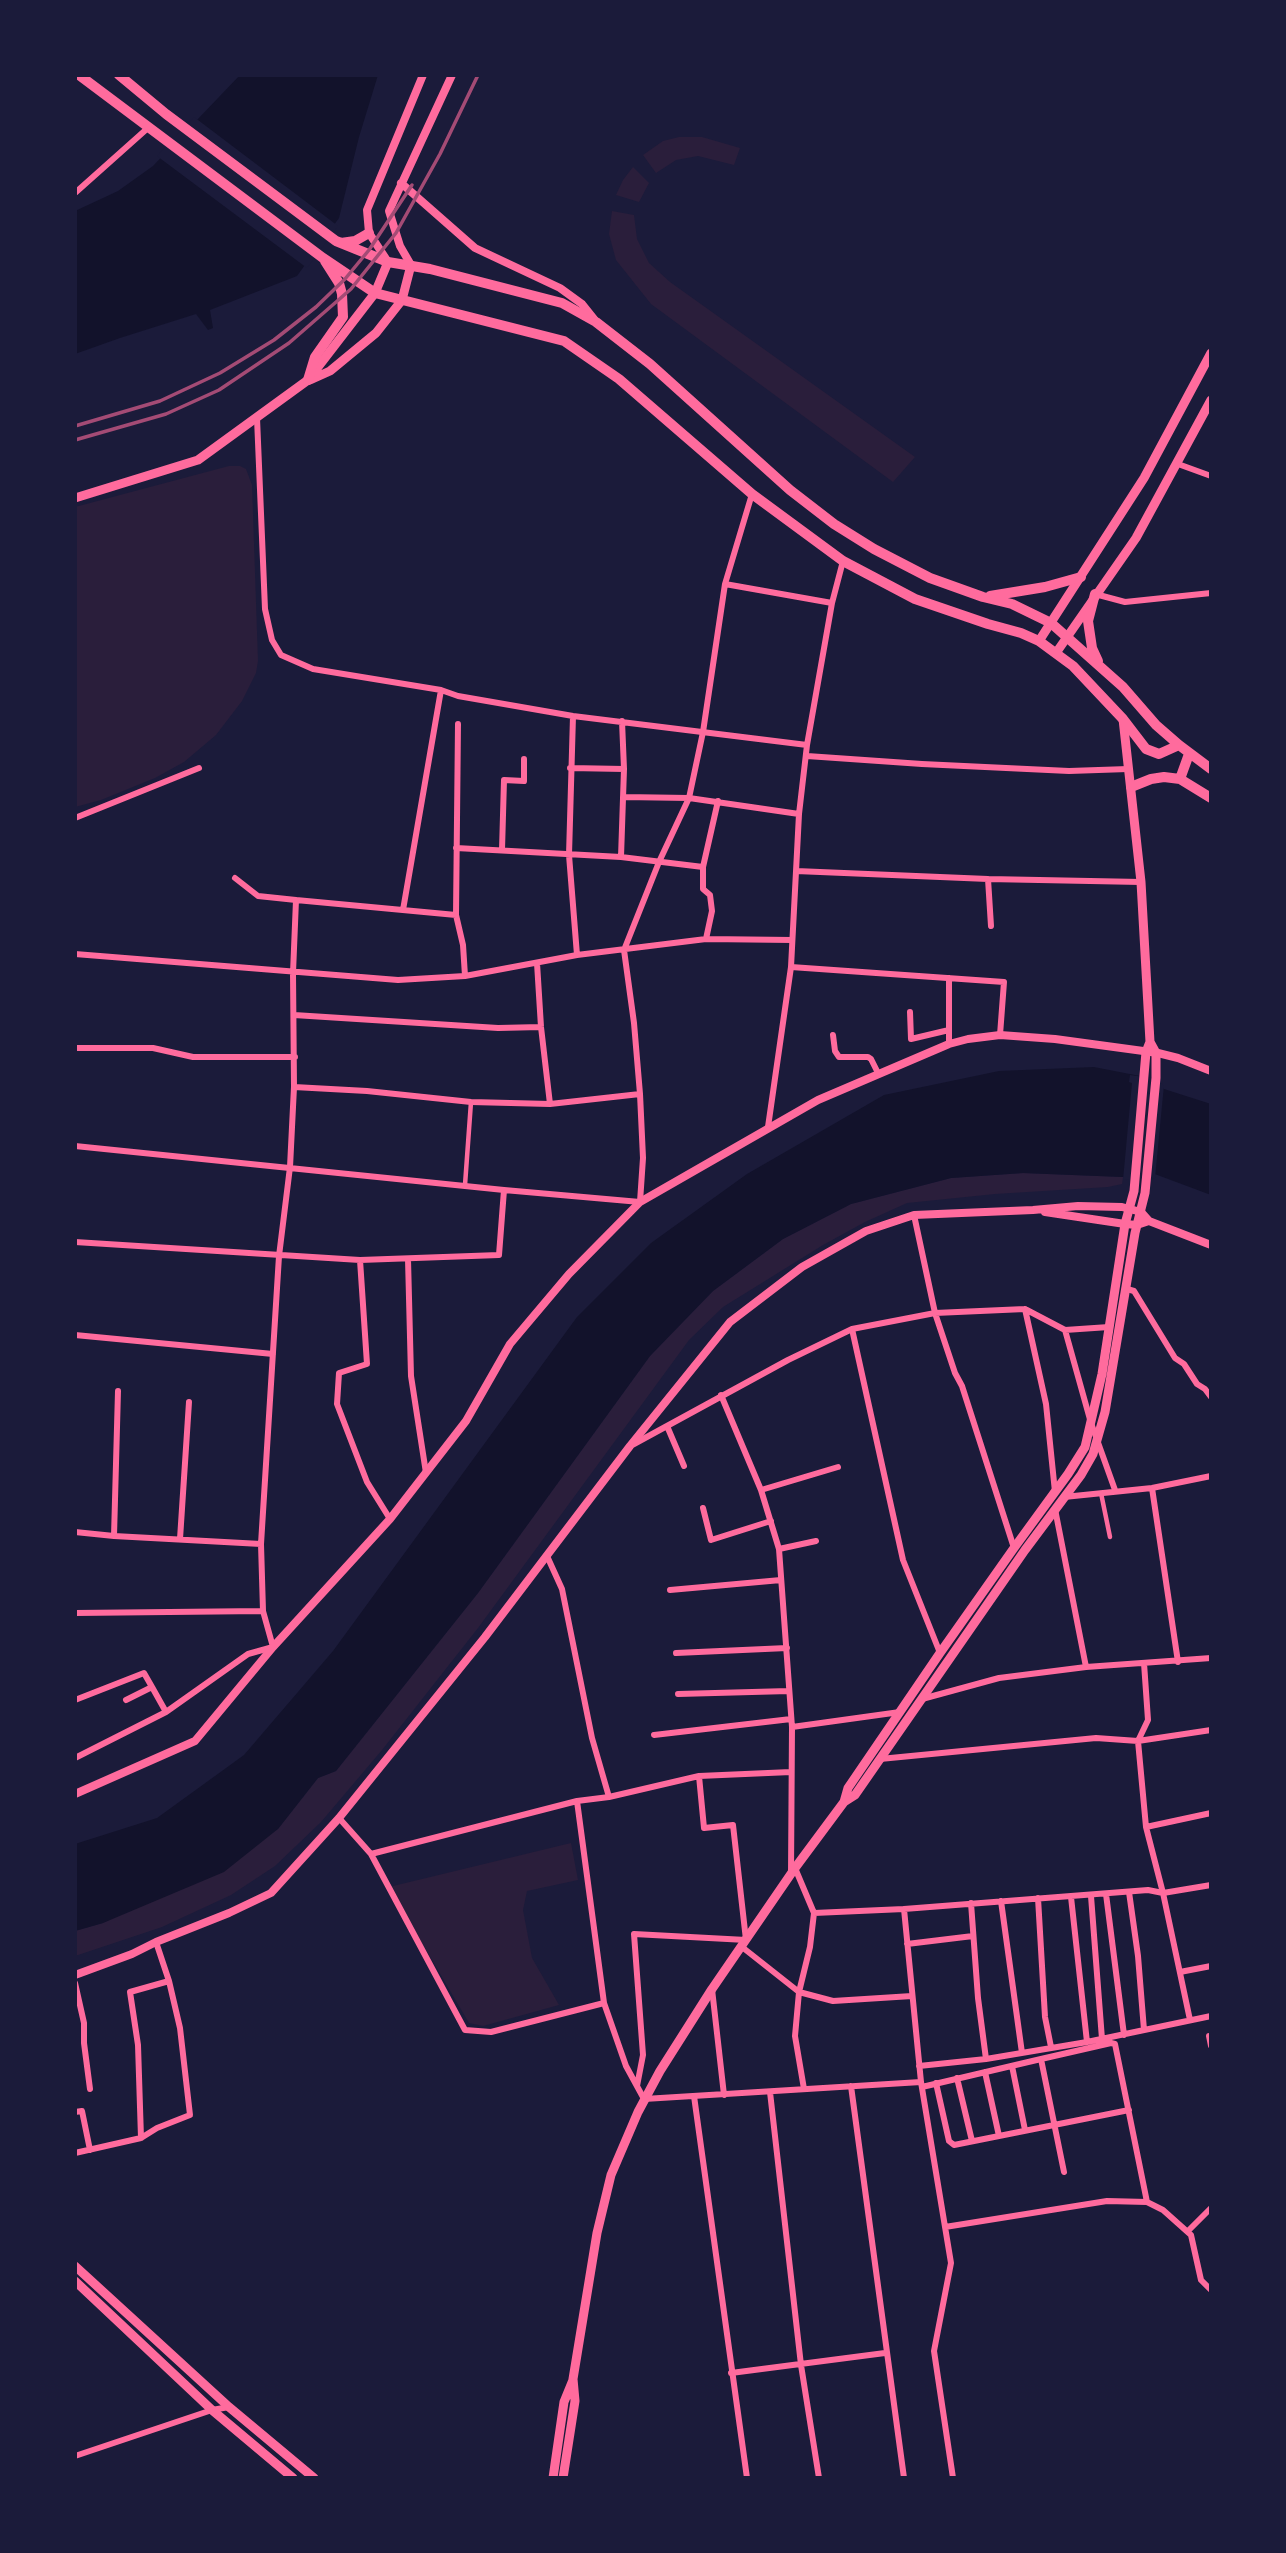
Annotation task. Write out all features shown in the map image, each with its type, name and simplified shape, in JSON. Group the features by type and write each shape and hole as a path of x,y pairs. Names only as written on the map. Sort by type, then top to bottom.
{"main road":[{"path":"79,75 323,258 375,293 564,341 619,379 752,494 843,561 915,599 1039,641 1073,666 1123,719 1146,749 1158,754 1178,745"},
{"path":"119,75 166,114 338,242 388,262 411,265 562,303 597,323 650,364 790,489 834,524 874,549 930,578 1012,604 1051,623 1099,664 1178,745 1211,769"},
{"path":"338,242 355,241 369,233"},
{"path":"308,380 315,357 343,317 342,294 323,258"},
{"path":"308,380 375,293 388,262"},
{"path":"75,498 198,460 308,380 330,371 376,333 402,300 411,265"},
{"path":"1039,641 1144,478 1211,353"},
{"path":"1056,653 1136,538 1211,400"},
{"path":"983,597 1081,578"},
{"path":"1095,594 1088,621 1092,648 1099,664"},
{"path":"553,2478 564,2402 573,2379 587,2286 604,2202 619,2152 645,2099 712,1989 844,1802 848,1788 940,1653 1014,1548 1088,1463 1098,1438 1145,1192 1156,1078 1150,1042 1141,882 1123,719"},
{"path":"1180,779 1189,754"},
{"path":"1131,787 1151,779 1180,779 1211,798"},
{"path":"844,1802 855,1795 1055,1509 1059,1495 1081,1455 1091,1423 1125,1224 1134,1191 1145,1076 1151,1052"},
{"path":"75,2266 229,2407 314,2478"},
{"path":"75,2281 212,2410 293,2478"},
{"path":"563,2478 575,2401 573,2379"}],"street":[{"path":"388,262 369,233 367,210 423,75"},
{"path":"411,265 400,246 389,211 452,75"},
{"path":"75,193 151,129"},
{"path":"401,183 475,248 560,288 582,304 597,323"},
{"path":"257,418 265,610 272,640 281,655 313,668 573,716 807,745"},
{"path":"1178,464 1211,476"},
{"path":"640,1202 643,1158 640,1094 624,950 659,862 689,798 703,732 725,584 752,494"},
{"path":"768,1127 791,967 799,814 807,745 832,603 843,561"},
{"path":"725,584 832,603"},
{"path":"1095,594 1125,602 1211,593"},
{"path":"403,910 441,690"},
{"path":"573,716 569,855 577,955"},
{"path":"621,857 624,769 622,721"},
{"path":"458,724 456,915 466,976"},
{"path":"807,756 1069,771 1128,769"},
{"path":"502,849 504,780 524,781 524,759"},
{"path":"75,818 199,768"},
{"path":"570,768 624,769"},
{"path":"623,797 689,798 799,814"},
{"path":"706,939 712,911 710,895 703,889 703,867 718,801"},
{"path":"456,848 621,857 703,867"},
{"path":"796,871 1141,882"},
{"path":"235,878 258,895 456,915"},
{"path":"988,879 991,926"},
{"path":"273,1647 263,1611 261,1544 279,1256 290,1167 295,1057 293,973 296,900"},
{"path":"75,954 398,980 466,976 577,955 706,939 792,940"},
{"path":"537,963 550,1104"},
{"path":"791,967 1004,982 1000,1035"},
{"path":"949,978 949,1044"},
{"path":"910,1013 911,1039 949,1030"},
{"path":"294,1015 498,1028 541,1027"},
{"path":"833,1035 835,1051 839,1057 868,1057 872,1059 878,1073"},
{"path":"75,1794 195,1741 273,1647 390,1519 466,1421 510,1343 569,1274 640,1202 818,1100 949,1044 1000,1035 1055,1039 1151,1052 1178,1058 1211,1071"},
{"path":"75,1048 153,1048 193,1057 295,1057"},
{"path":"294,1087 367,1091 471,1102 550,1104 640,1094"},
{"path":"465,1185 471,1102"},
{"path":"75,1146 640,1202"},
{"path":"75,1242 360,1260 499,1255 504,1190"},
{"path":"75,1975 132,1954 271,1893 339,1818 485,1637 630,1446 730,1322 802,1267 866,1231 914,1215 1078,1206 1140,1212 1149,1221 1211,1245"},
{"path":"1033,1210 1125,1224 1137,1225 1149,1221"},
{"path":"914,1215 935,1313 962,1386 1014,1548"},
{"path":"408,1259 411,1376 426,1473"},
{"path":"360,1260 367,1364 339,1373 337,1404 367,1482 390,1519"},
{"path":"1127,1289 1134,1291 1175,1358 1184,1364 1197,1384 1211,1397"},
{"path":"630,1446 721,1395 852,1329 935,1313 1025,1309 1065,1330 1109,1328"},
{"path":"1025,1309 1046,1404 1059,1495 1152,1488 1211,1476"},
{"path":"852,1329 903,1560 940,1653"},
{"path":"1065,1330 1091,1423 1115,1490"},
{"path":"75,1335 273,1354"},
{"path":"114,1536 117,1391"},
{"path":"721,1395 761,1490 779,1549 792,1723 793,1871 814,1913 810,1947 799,1992 795,2036 804,2089"},
{"path":"180,1539 189,1402"},
{"path":"667,1426 684,1466"},
{"path":"761,1490 838,1467"},
{"path":"1152,1488 1178,1662"},
{"path":"1101,1493 1110,1537"},
{"path":"703,1508 711,1540 771,1521"},
{"path":"1055,1509 1086,1667"},
{"path":"75,1532 261,1544"},
{"path":"779,1549 816,1541"},
{"path":"547,1556 562,1589 592,1738 609,1797"},
{"path":"670,1590 780,1580"},
{"path":"75,1613 263,1611"},
{"path":"75,1758 166,1712 248,1654 273,1647"},
{"path":"676,1653 787,1648"},
{"path":"922,1699 999,1678 1086,1667 1211,1658"},
{"path":"1144,1663 1148,1720 1138,1741 1146,1827 1190,2020"},
{"path":"75,1700 145,1673 166,1712"},
{"path":"126,1700 152,1687"},
{"path":"678,1694 789,1690"},
{"path":"654,1735 900,1712"},
{"path":"880,1759 1096,1738 1138,1741 1211,1730"},
{"path":"371,1854 577,1801 609,1797 699,1776 791,1772"},
{"path":"699,1776 704,1828 733,1825 744,1943"},
{"path":"577,1801 604,2003 626,2066 645,2099 936,2083 1111,2043 1115,2044 1147,2202"},
{"path":"1146,1827 1211,1813"},
{"path":"339,1818 371,1854 464,2030 491,2032 604,2003"},
{"path":"814,1913 904,1909 1148,1890 1163,1893 1211,1885"},
{"path":"1129,1892 1144,2030"},
{"path":"1106,1894 1124,2035"},
{"path":"1091,1896 1102,2039"},
{"path":"1071,1897 1087,2042"},
{"path":"1038,1899 1045,2017 1051,2047"},
{"path":"1001,1901 1022,2053"},
{"path":"971,1903 986,2059"},
{"path":"904,1909 921,2084 951,2263 934,2351 953,2478"},
{"path":"637,2086 643,2055 634,1934 744,1943 799,1992 833,2001 912,1996"},
{"path":"907,1944 973,1936"},
{"path":"75,2153 141,2138 157,2127 190,2115 180,2028 156,1942"},
{"path":"1180,1972 1211,1966"},
{"path":"141,2138 138,2045 130,1992 169,1981"},
{"path":"75,1983 84,2023 90,2089"},
{"path":"712,1989 724,2095"},
{"path":"919,2066 986,2059 1087,2042 1211,2016"},
{"path":"1211,2036 1211,2046"},
{"path":"1041,2059 1064,2172"},
{"path":"1012,2066 1026,2130"},
{"path":"985,2072 999,2136"},
{"path":"957,2078 972,2141"},
{"path":"936,2083 950,2141 954,2144 1129,2110"},
{"path":"851,2086 904,2478"},
{"path":"770,2092 801,2365 819,2478"},
{"path":"694,2096 747,2478"},
{"path":"75,2112 82,2111 90,2150"},
{"path":"944,2227 1107,2201 1147,2202 1163,2210 1188,2231 1193,2239 1201,2280 1211,2290"},
{"path":"1188,2231 1211,2208"},
{"path":"1201,2280 1211,2278"},
{"path":"731,2373 886,2353"},
{"path":"75,2456 212,2410 229,2407"}],"shaded area":[{"path":"240,75 378,75 339,218 297,276 210,310 213,328 208,330 196,314 75,354 75,211 118,191 153,166"},
{"path":"679,137 702,137 740,148 734,165 698,156 676,160 656,173 643,155 663,141"},
{"path":"633,167 649,183 639,202 616,195"},
{"path":"612,211 634,215 637,239 649,263 670,282 915,457 893,482 651,304 616,260 609,234"},
{"path":"229,466 246,469 252,485 258,661 256,673 242,701 216,735 184,762 155,778 101,800 75,807 75,507"},
{"path":"1094,1067 1145,1077 1164,1089 1211,1104 1211,1195 1152,1173 1123,1177 1023,1173 951,1178 851,1204 783,1239 713,1291 650,1356 478,1593 336,1771 318,1778 278,1829 224,1872 103,1923 75,1931 75,1844 157,1818 244,1755 333,1651 577,1317 651,1243 747,1174 884,1095 999,1071"},
{"path":"1023,1173 1123,1177 1122,1184 1108,1187 907,1203 823,1245 723,1307 689,1340 478,1628 382,1750 321,1822 275,1866 231,1895 162,1927 75,1956 75,1931 103,1923 278,1829 318,1778 336,1771 478,1593 650,1356 713,1291 783,1239 851,1204 951,1178"},
{"path":"571,1843 578,1880 527,1891 523,1910 532,1958 559,2005 483,2026 469,2023 389,1887"}],"pier":[{"path":"194,117 338,226 307,268 157,156"},
{"path":"1130,1075 1152,1078 1164,1085 1155,1178 1123,1180 1132,1083 1129,1082"}],"railway":[{"path":"75,440 166,414 219,390 289,343 351,289 396,233 440,154 478,75"},
{"path":"75,426 160,401 220,373 274,340 316,307 345,279 369,250 412,185"}]}
